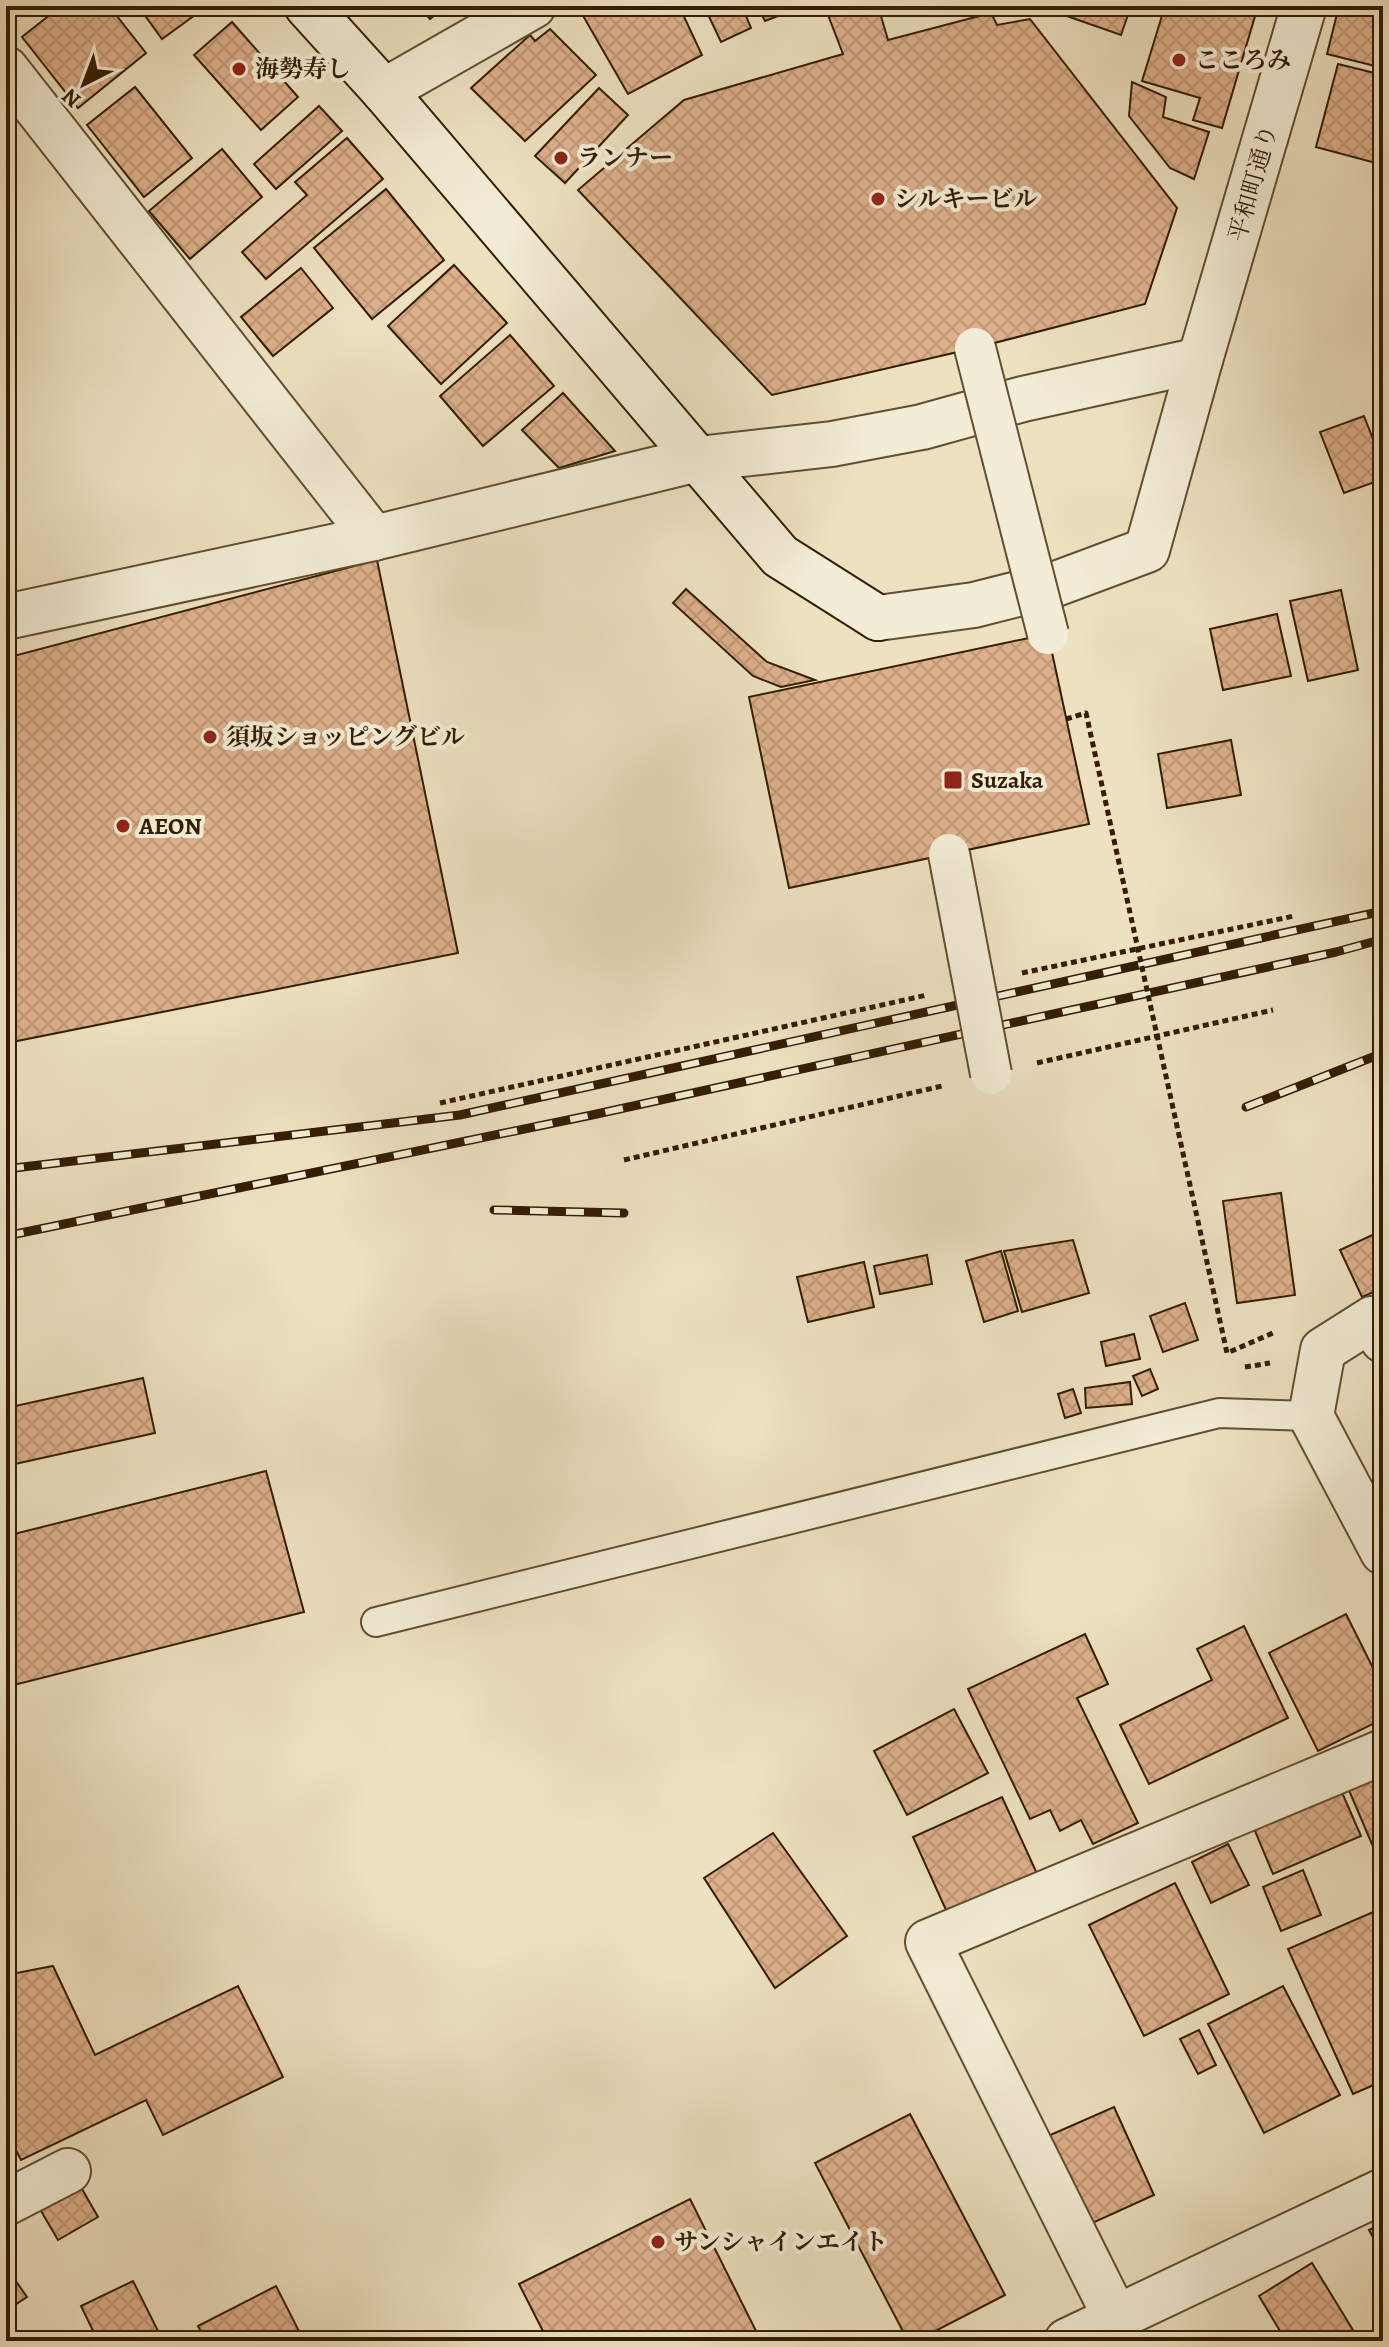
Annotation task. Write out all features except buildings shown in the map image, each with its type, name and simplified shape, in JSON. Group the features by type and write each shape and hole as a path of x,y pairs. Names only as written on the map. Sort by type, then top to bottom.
{"street":[{"path":"307,6 384,91 698,459"},
{"path":"384,91 533,6"},
{"name":"平和町通り","path":"698,459 780,556 878,618 987,601 1053,585 1147,550 1304,6"},
{"path":"6,69 374,538"},
{"path":"975,348 1048,634"},
{"path":"6,617 374,538 698,459 832,444 922,427 1023,399 1200,360"},
{"path":"949,854 991,1074"},
{"path":"1379,1324 1323,1350 1311,1416 1383,1552"},
{"path":"1116,2318 928,1942 1383,1752"},
{"path":"6,2203 68,2171"},
{"path":"1067,2341 1383,2191"}],"lane":[{"path":"376,1622 1219,1413 1311,1416"}],"path":[{"path":"1066,719 1086,713 1227,1353 1273,1333 1277,1347"},
{"path":"1058,966 1294,916"},
{"path":"440,1103 973,984"},
{"path":"1076,1053 1273,1010"},
{"path":"624,1160 901,1096"},
{"path":"1241,1368 1281,1361"}],"railway":[{"path":"6,1169 460,1115 1383,911"},
{"path":"6,1236 592,1115 1336,952 1383,939"},
{"path":"1246,1107 1383,1053"},
{"path":"494,1210 624,1213"}],"place":[{"name":"こころみ","path":"1179,60"},
{"name":"海勢寿し","path":"239,69"},
{"name":"ランナー","path":"561,158"},
{"name":"シルキービル","path":"878,199"},
{"name":"須坂ショッピングビル","path":"210,737"},
{"name":"Suzaka","path":"953,780"},
{"name":"AEON","path":"123,826"},
{"name":"サンシャインエイト","path":"658,2242"}]}
